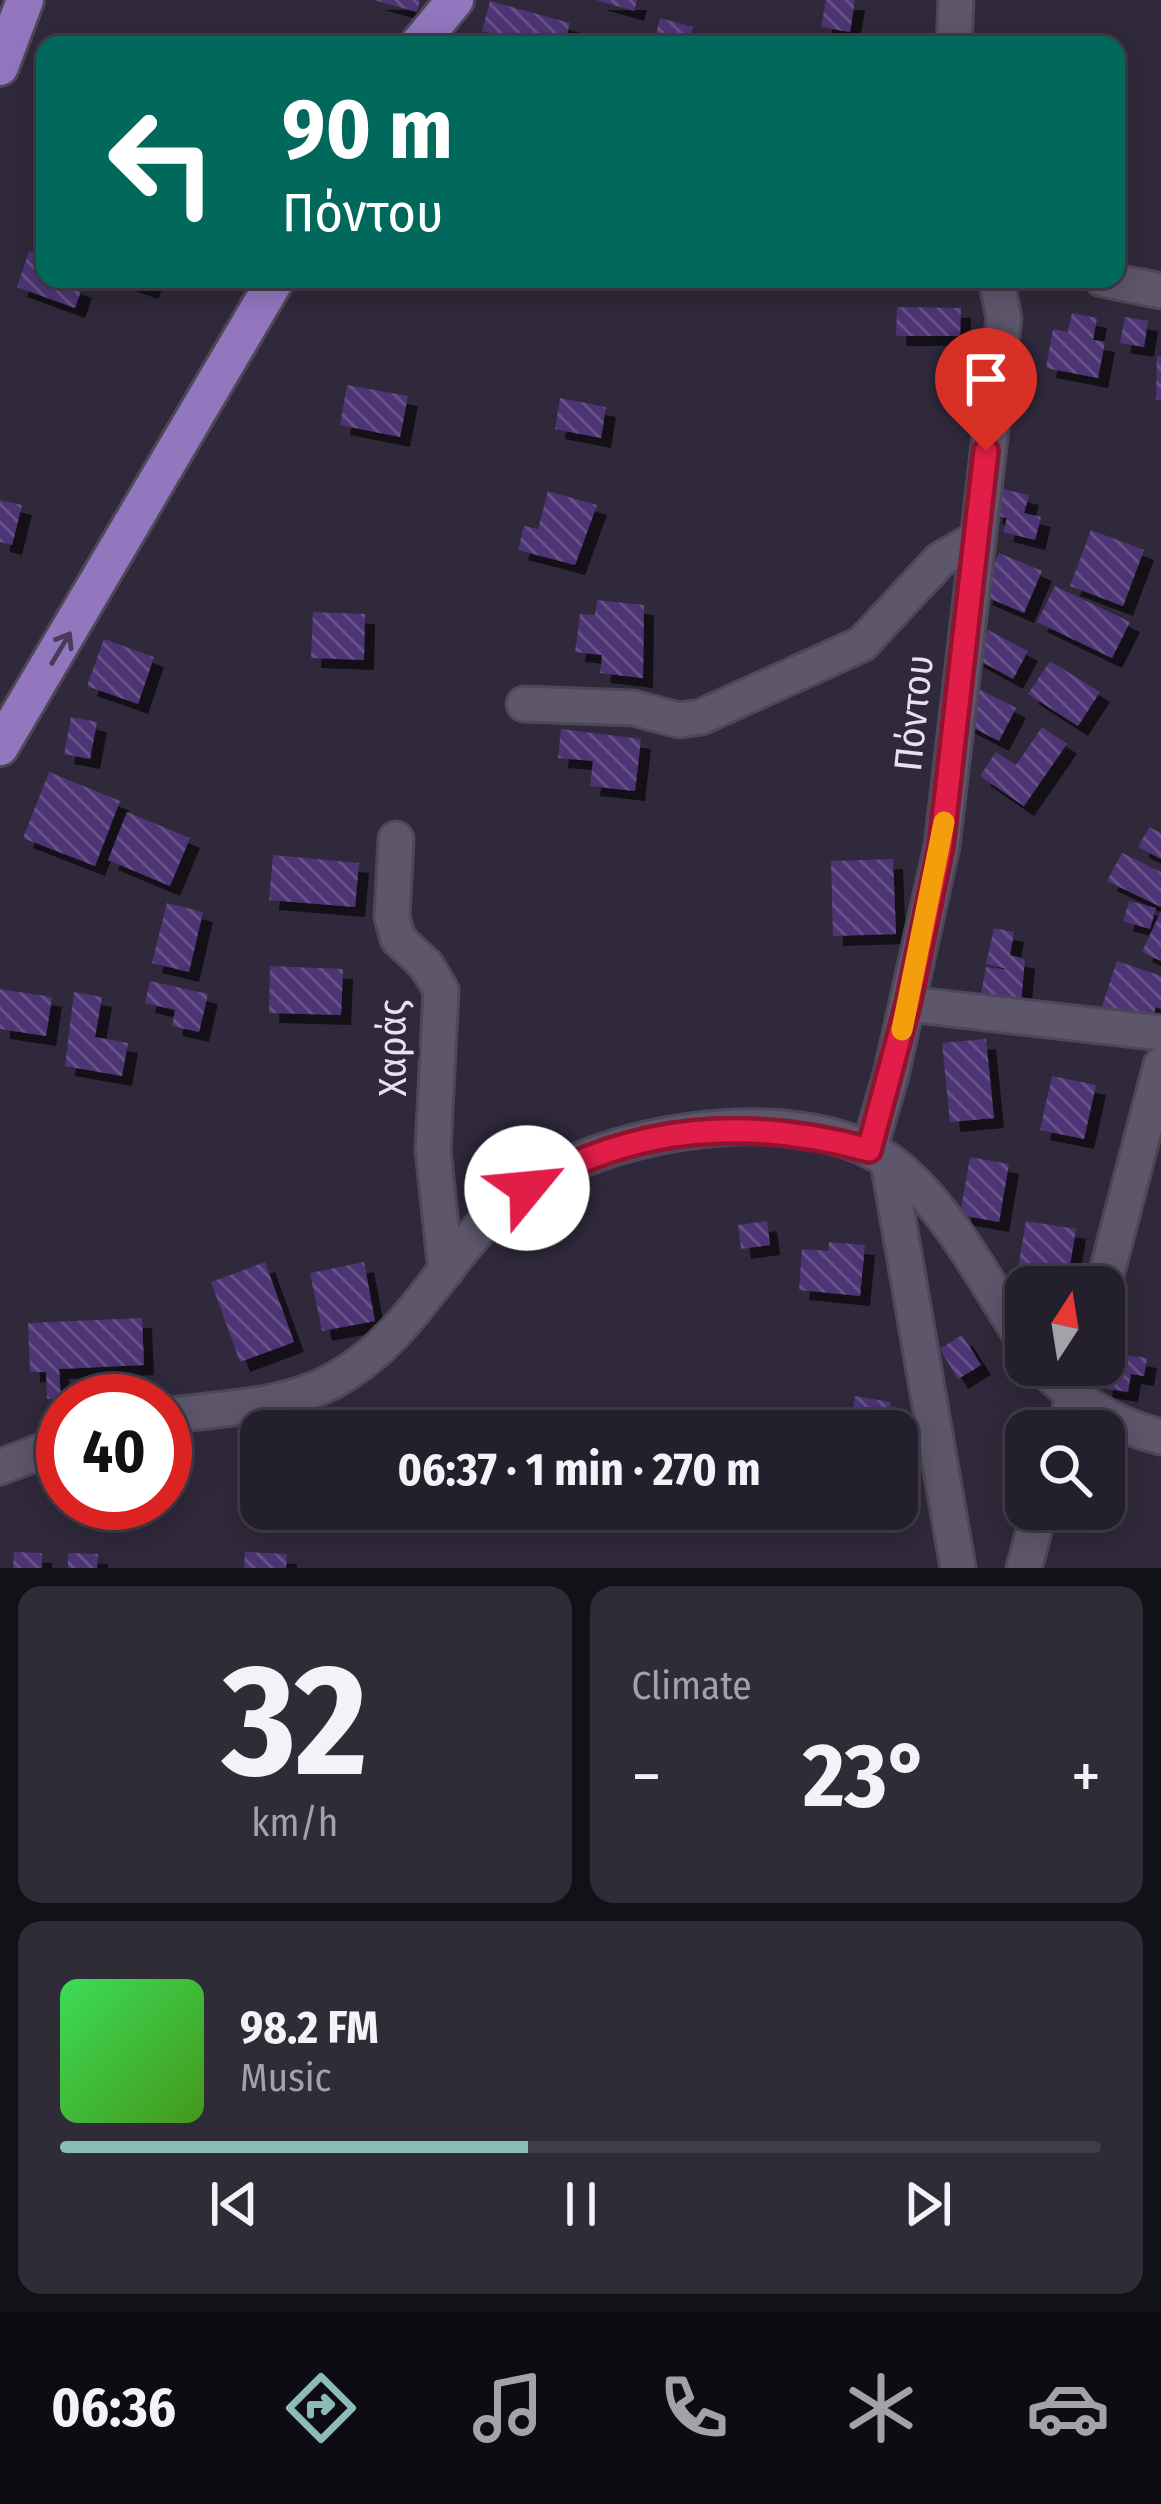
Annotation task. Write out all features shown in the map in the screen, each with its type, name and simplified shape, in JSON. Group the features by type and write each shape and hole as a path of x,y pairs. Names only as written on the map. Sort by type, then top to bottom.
{"main road":[{"path":"0,67 26,0"},
{"path":"425,36 455,0"},
{"path":"0,747 271,288"}],"street":[{"path":"954,36 956,0"},
{"path":"1125,284 1161,291"},
{"name":"Πόντου","path":"879,1155 941,846 1004,318 998,288"},
{"path":"524,704 633,708 679,720 701,718 862,644 940,560 974,540"},
{"name":"Χαράς","path":"396,839 392,917 398,939 426,965 441,991 433,1150 446,1271"},
{"path":"908,1004 1161,1033"},
{"path":"1108,1266 1161,1065"},
{"path":"192,1413 274,1402 332,1382 385,1346 497,1210 565,1166 604,1151 716,1129 779,1129 879,1155 928,1199 1005,1313"},
{"path":"879,1155 958,1568"},
{"path":"1083,1386 1127,1428 1161,1437"},
{"path":"0,1467 36,1453"},
{"path":"1024,1568 1034,1530"}],"building":[{"path":"374,0 420,0 417,12"},
{"path":"596,0 637,0 634,11"},
{"path":"826,0 855,0 850,32 821,27"},
{"path":"490,1 570,23 567,36 501,36 482,31"},
{"path":"660,18 693,27 690,36 655,36"},
{"path":"29,251 36,254 36,288 82,288 75,308 17,287"},
{"path":"897,307 961,308 960,336 896,336"},
{"path":"1072,313 1097,318 1093,340 1105,342 1098,378 1046,368 1053,329 1068,332"},
{"path":"1125,317 1148,321 1144,347 1120,343"},
{"path":"1157,356 1161,356 1161,400 1156,400"},
{"path":"347,385 408,396 400,437 340,425"},
{"path":"560,398 606,407 601,438 555,429"},
{"path":"998,488 1029,495 1024,513 1041,517 1035,540 1003,532 1007,518 992,514"},
{"path":"548,491 597,505 575,565 518,550 524,526 538,529"},
{"path":"0,500 22,505 12,545 0,542"},
{"path":"1091,530 1144,550 1123,606 1070,586"},
{"path":"999,553 1042,571 1024,613 982,595"},
{"path":"1055,586 1130,622 1112,658 1037,622"},
{"path":"597,600 644,605 643,678 600,673 602,655 575,652 580,614 595,615"},
{"path":"313,612 365,614 364,660 311,658"},
{"path":"988,630 1028,651 1013,679 973,657"},
{"path":"104,639 154,657 138,704 87,686"},
{"path":"1050,661 1100,692 1078,726 1028,694"},
{"path":"977,688 1016,708 999,741 960,721"},
{"path":"71,717 97,722 90,759 64,754"},
{"path":"1042,727 1067,744 1024,806 980,776 996,752 1016,765"},
{"path":"561,729 641,739 635,791 590,786 593,761 558,758"},
{"path":"49,772 120,801 95,866 23,838"},
{"path":"127,812 190,838 170,886 108,860"},
{"path":"1149,827 1161,833 1161,859 1138,847"},
{"path":"1122,853 1161,872 1161,907 1107,881"},
{"path":"273,855 359,863 355,907 269,900"},
{"path":"893,859 896,934 833,936 831,861"},
{"path":"1129,901 1156,908 1150,929 1123,921"},
{"path":"167,903 203,912 189,972 152,963"},
{"path":"1161,911 1161,961 1142,952"},
{"path":"994,928 1014,932 1010,955 1025,959 1021,1002 981,994 986,967 1011,970 986,964"},
{"path":"1117,961 1161,976 1161,1009 1156,1007 1151,1022 1102,1006"},
{"path":"270,966 343,969 341,1015 269,1013"},
{"path":"150,981 208,994 199,1032 172,1026 175,1010 145,1003"},
{"path":"0,989 52,997 46,1036 0,1029"},
{"path":"74,992 102,997 95,1037 128,1043 122,1076 65,1066"},
{"path":"986,1039 994,1118 950,1122 942,1043"},
{"path":"1052,1076 1096,1085 1084,1139 1040,1130"},
{"path":"970,1157 1009,1164 999,1222 960,1215"},
{"path":"767,1221 770,1245 741,1249 738,1225"},
{"path":"1026,1221 1076,1229 1070,1266 1018,1266"},
{"path":"829,1242 865,1245 860,1296 799,1290 802,1249 828,1251"},
{"path":"265,1262 294,1342 240,1362 211,1282"},
{"path":"364,1262 375,1321 322,1331 310,1273"},
{"path":"142,1318 144,1365 59,1369 59,1374 30,1372 28,1323"},
{"path":"962,1335 981,1365 958,1379 940,1349"},
{"path":"1125,1355 1147,1358 1144,1376 1131,1374 1128,1392 1102,1388 1125,1386"},
{"path":"855,1396 891,1402 890,1410 853,1410"},
{"path":"14,1552 42,1553 42,1568 13,1568"},
{"path":"245,1552 287,1554 286,1568 244,1568"},
{"path":"68,1553 98,1554 97,1568 68,1568"}],"slow traffic":[{"path":"902,1030 944,822"}],"route":[{"path":"527,1188 604,1151 716,1129 779,1129 869,1150 908,1004 941,846 986,451"}]}
